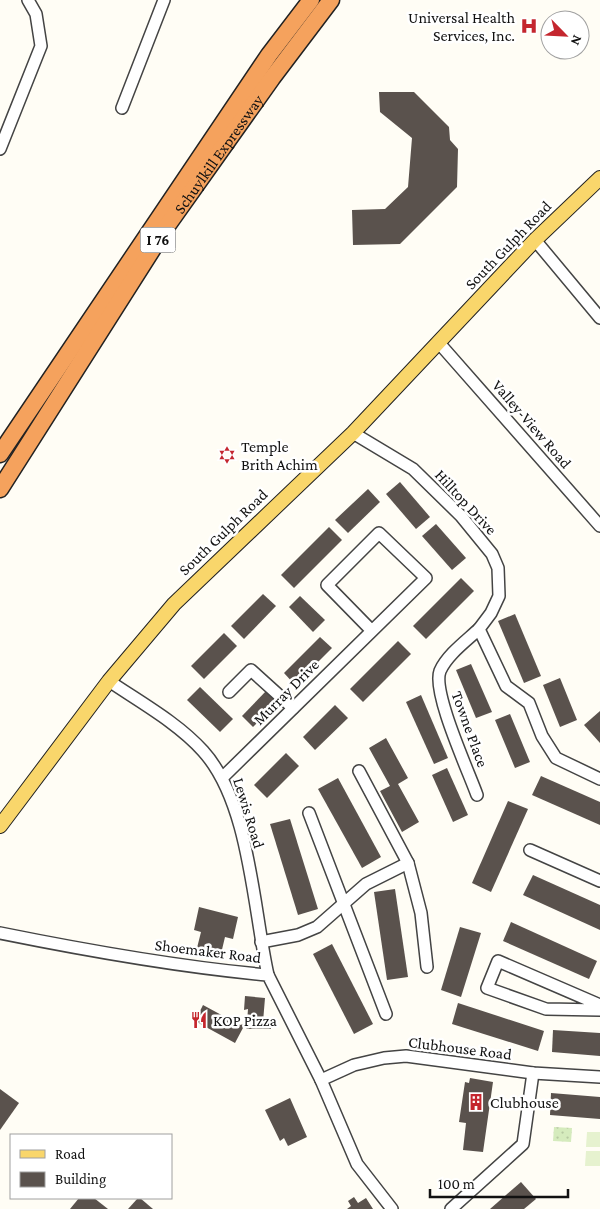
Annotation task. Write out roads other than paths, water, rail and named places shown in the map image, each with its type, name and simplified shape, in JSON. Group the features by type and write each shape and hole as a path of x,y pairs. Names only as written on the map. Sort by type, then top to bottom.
{"highway":[{"name":"Schuylkill Expressway","path":"0,454 246,88 311,0"},
{"name":"Schuylkill Expressway","path":"0,489 169,223 272,78 331,0"}],"main road":[{"name":"South Gulph Road","path":"0,826 109,681 174,604 353,433 535,240 600,178"}],"street":[{"path":"0,149 41,46 36,14 28,0"},
{"path":"122,108 164,0"},
{"path":"535,240 600,318"},
{"name":"Valley-View Road","path":"439,343 600,526"},
{"name":"Hilltop Drive","path":"353,433 413,469 461,516 492,554 498,568 499,596 492,613 479,629"},
{"name":"Murray Drive","path":"222,777 294,708 426,578 378,533 326,585 372,631"},
{"path":"479,629 506,686 529,703 542,736 556,758 600,779"},
{"name":"Towne Place","path":"477,795 444,706 437,681 445,663 479,629"},
{"path":"229,692 251,670 294,708"},
{"name":"Lewis Road","path":"109,681 184,734 203,751 222,777 234,808 245,849 268,975"},
{"path":"359,771 408,863 421,913 427,967"},
{"path":"309,813 386,1014"},
{"path":"530,850 600,881"},
{"path":"261,942 298,935 317,927 342,903 366,884 408,863"},
{"name":"Shoemaker Road","path":"0,933 113,955 268,975 321,1080 358,1164 392,1209"},
{"path":"600,1005 498,961 487,988 546,1009 600,1010"},
{"name":"Clubhouse Road","path":"321,1080 354,1065 384,1058 406,1056 534,1073 600,1077"},
{"path":"451,1209 523,1144 534,1073"}],"place":[{"name":"Universal Health Services, Inc.","path":"529,26"},
{"name":"Temple Brith Achim","path":"227,455"},
{"name":"KOP Pizza","path":"199,1020"},
{"name":"Clubhouse","path":"476,1102"}]}
